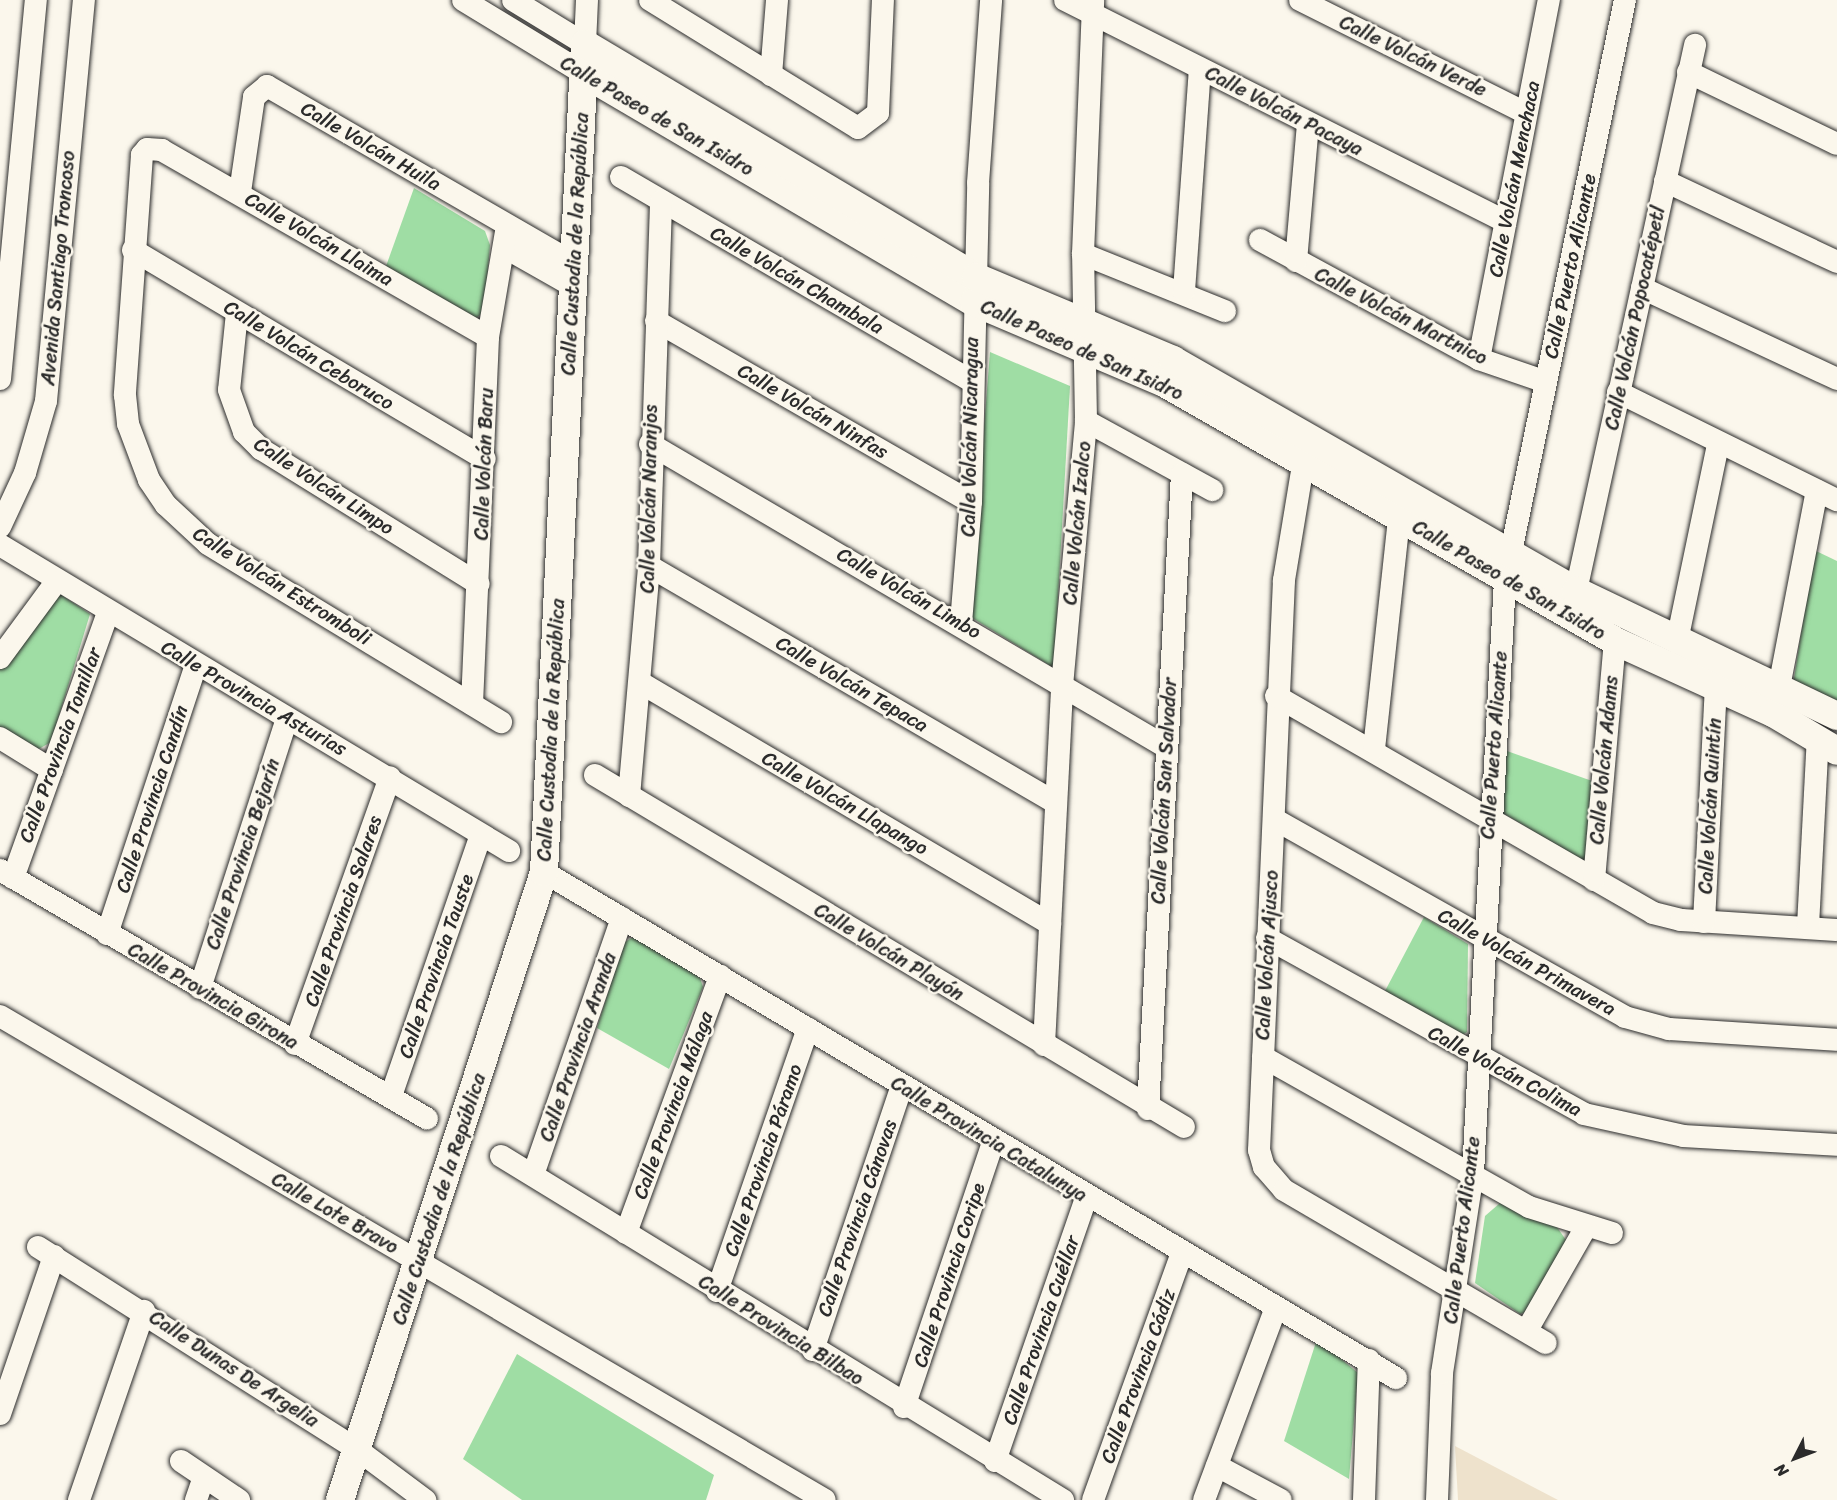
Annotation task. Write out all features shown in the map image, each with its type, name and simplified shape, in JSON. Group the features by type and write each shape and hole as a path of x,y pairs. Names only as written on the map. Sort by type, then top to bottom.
{"main road":[{"name":"Calle Custodia de la República","path":"340,1500 544,872 585,44"},
{"name":"Calle Paseo de San Isidro","path":"585,44 975,290"},
{"name":"Calle Paseo de San Isidro","path":"583,73 975,290 1084,335 1173,360 1307,434 1615,641 1716,689 1776,700 1837,716"},
{"name":"Calle Paseo de San Isidro","path":"1084,335 1399,517 1508,567 1576,591 1677,641 1776,700 1828,744"}],"street":[{"path":"0,379 36,0"},
{"name":"Avenida Santiago Troncoso","path":"2,517 46,401 84,0"},
{"name":"Calle Paseo de San Isidro","path":"463,0 583,73"},
{"name":"Calle Paseo de San Isidro","path":"513,0 585,44"},
{"name":"Calle Custodia de la República","path":"585,44 587,0"},
{"path":"650,0 670,6 847,124 867,126 878,113 884,0"},
{"path":"771,75 777,0"},
{"name":"Calle Volcán Nicaragua","path":"961,623 971,502 975,290 991,0"},
{"name":"Calle Volcán Pacaya","path":"1065,0 1093,6 1200,69 1504,221"},
{"name":"Calle Volcán Verde","path":"1300,0 1526,113"},
{"name":"Calle Puerto Alicante","path":"1437,1500 1437,1424 1473,1173 1485,940 1488,818 1508,567 1625,0"},
{"name":"Calle Volcán Menchaca","path":"1479,359 1546,2"},
{"name":"Calle Volcán Izalco","path":"1044,1045 1062,686 1086,421 1083,254 1093,6"},
{"name":"Calle Volcán Popocatépetl","path":"1576,591 1695,45"},
{"path":"1184,291 1200,69"},
{"path":"1688,72 1837,144"},
{"name":"Calle Volcán Huila","path":"240,192 254,97 267,86 505,236 573,275"},
{"path":"1296,261 1308,124"},
{"name":"Calle Volcán Llaima","path":"147,149 162,150 240,192 488,337"},
{"name":"Calle Volcán Estromboli","path":"147,149 139,163 125,360 128,424 149,480 166,505 208,544 501,722"},
{"name":"Calle Volcán Chambala","path":"621,177 973,382"},
{"path":"1665,181 1837,262"},
{"name":"Calle Volcán Naranjos","path":"629,796 641,683 649,566 650,444 661,201"},
{"name":"Calle Volcán Baru","path":"472,704 485,459 488,337 505,236"},
{"name":"Calle Volcán Martnico","path":"1260,240 1479,359 1546,382"},
{"name":"Calle Volcán Ceboruco","path":"133,250 485,459"},
{"path":"1083,254 1184,291 1225,310"},
{"path":"1642,288 1837,379"},
{"name":"Calle Volcán Limpo","path":"237,313 229,390 244,432 261,449 479,584"},
{"name":"Calle Volcán Ninfas","path":"656,321 971,502"},
{"path":"1618,392 1718,445 1827,496 1776,700"},
{"path":"1086,421 1212,490"},
{"name":"Calle Volcán Ajusco","path":"1307,434 1284,580 1276,696 1274,819 1259,1150 1273,1179 1546,1343"},
{"name":"Calle Volcán Limbo","path":"650,444 961,623 1166,747"},
{"path":"1677,641 1718,445"},
{"name":"Calle Volcán San Salvador","path":"1148,1109 1182,474"},
{"path":"1374,749 1399,517"},
{"name":"Calle Provincia Asturias","path":"0,545 56,582 287,720 390,777 509,851"},
{"name":"Calle Volcán Tepaca","path":"649,566 1055,802"},
{"path":"0,658 56,582"},
{"name":"Calle Provincia Tomillar","path":"6,874 52,770 108,612"},
{"name":"Calle Volcán Adams","path":"1594,880 1615,641"},
{"name":"Calle Provincia Candín","path":"107,934 196,664"},
{"name":"Calle Volcán Llapango","path":"641,683 1050,924"},
{"name":"Calle Volcán Quintín","path":"1704,922 1716,689"},
{"path":"1276,696 1374,749 1653,913 1704,922 1808,926 1837,930"},
{"name":"Calle Provincia Bejarín","path":"200,988 287,720"},
{"path":"0,738 52,770"},
{"path":"1808,926 1828,744"},
{"name":"Calle Volcán Playón","path":"595,775 1148,1109 1184,1127"},
{"name":"Calle Provincia Salares","path":"295,1044 390,777"},
{"name":"Calle Volcán Primavera","path":"1274,819 1584,997 1647,1023 1837,1041"},
{"name":"Calle Provincia Tauste","path":"391,1096 481,835"},
{"name":"Calle Provincia Catalunya","path":"544,872 808,1029 993,1143 1275,1310 1369,1360 1396,1378"},
{"name":"Calle Provincia Girona","path":"6,874 427,1119"},
{"name":"Calle Provincia Aranda","path":"533,1176 622,918"},
{"name":"Calle Volcán Colima","path":"1267,938 1552,1100 1618,1125 1683,1136 1837,1145"},
{"name":"Calle Provincia Málaga","path":"626,1233 720,976"},
{"name":"Calle Lote Bravo","path":"0,1016 825,1500"},
{"name":"Calle Provincia Páramo","path":"717,1291 808,1029"},
{"path":"1263,1057 1473,1173 1529,1207 1612,1233"},
{"name":"Calle Provincia Cánovas","path":"813,1350 902,1086"},
{"name":"Calle Provincia Coripe","path":"904,1407 993,1143"},
{"name":"Calle Provincia Bilbao","path":"501,1156 904,1407 1063,1500"},
{"name":"Calle Provincia Cuéllar","path":"995,1461 1086,1198"},
{"path":"1527,1330 1587,1227"},
{"name":"Calle Dunas De Argelia","path":"0,1414 46,1251 144,1311 358,1450 425,1500"},
{"name":"Calle Provincia Cádiz","path":"1093,1500 1182,1253"},
{"path":"1204,1500 1275,1310"},
{"path":"79,1500 144,1311"},
{"path":"1364,1500 1369,1360"},
{"path":"181,1461 239,1500"},
{"path":"1217,1466 1281,1500"},
{"path":"196,1500 204,1477"}],"shaded area":[{"path":"1455,1446 1558,1500 1458,1500"}],"green space":[{"path":"414,188 485,231 490,245 485,309 471,320 385,269"},
{"path":"990,352 1070,386 1054,668 969,616"},
{"path":"1814,550 1837,561 1837,709 1793,685"},
{"path":"60,594 90,614 51,742 37,750 0,729 0,670"},
{"path":"1507,751 1595,782 1587,863 1501,812"},
{"path":"1424,917 1468,944 1467,1032 1461,1036 1385,991"},
{"path":"637,935 700,978 703,987 669,1069 597,1028 623,943"},
{"path":"1500,1203 1557,1227 1568,1243 1529,1311 1520,1314 1475,1283 1485,1216"},
{"path":"1317,1339 1358,1373 1349,1479 1284,1441"},
{"path":"517,1354 714,1475 706,1500 522,1500 463,1459"}]}
